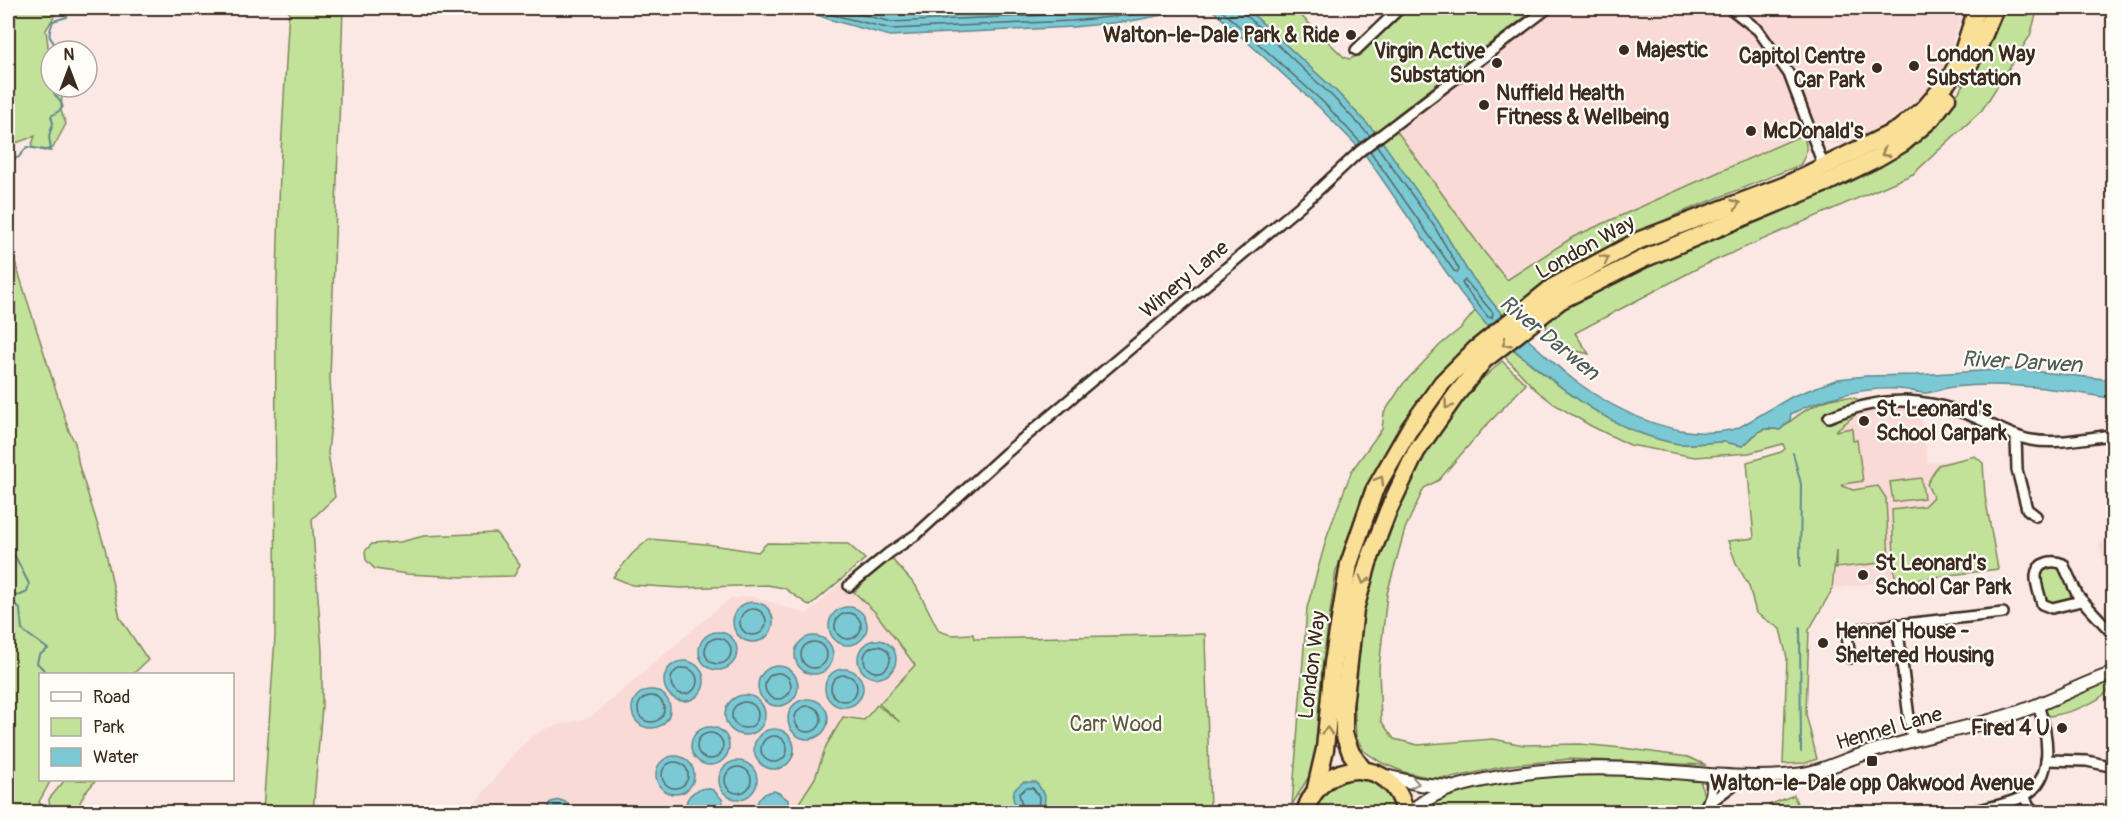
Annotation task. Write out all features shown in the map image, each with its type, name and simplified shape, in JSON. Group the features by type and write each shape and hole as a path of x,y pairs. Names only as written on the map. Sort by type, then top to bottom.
{"highway":[{"name":"London Way","path":"1826,175 1898,130 1925,108 1949,80 1970,31 1977,8"},
{"name":"London Way","path":"1305,813 1316,789 1322,768 1333,663 1348,564 1374,491 1410,428 1442,383 1557,294 1640,240 1786,185 1877,158 1903,143 1932,118 1954,89 1977,51 1995,8"},
{"name":"London Way","path":"1405,813 1397,792 1388,782 1370,773 1351,753 1344,734 1344,706 1355,609 1368,563 1388,511 1416,452 1456,395 1480,354"},
{"path":"1316,789 1326,779 1337,773 1350,770 1370,773"}],"main road":[{"name":"Hennel Lane","path":"1411,813 1419,804 1453,787 1499,777 1556,769 1630,769 1739,778 1777,777 1816,771 1864,754 1998,719 2114,673"},
{"name":"Hennel Lane","path":"1370,773 1419,784 1453,787"}],"street":[{"path":"1356,50 1400,8"},
{"name":"Winery Lane","path":"849,586 916,534 1006,453 1313,195 1362,149 1548,8"},
{"path":"1730,8 1758,30 1790,74 1826,175"},
{"path":"1829,417 1861,406 1901,400 1927,402 1973,417 2016,436 2046,442 2114,435"},
{"path":"2016,436 2015,455 2019,478 2027,509 2036,516"},
{"path":"2081,601 2052,608 2042,604 2036,574 2039,569 2054,561 2064,564 2081,601 2094,611 2114,635"},
{"path":"1850,658 1847,635 1860,628 2003,613"},
{"path":"1897,624 1912,741"},
{"path":"1970,813 2024,796 2041,779 2046,760 2044,722 2038,705"},
{"path":"2046,760 2078,760 2114,767"},
{"path":"1702,813 1708,804 1713,787 1711,776"},
{"path":"1708,804 1736,783 1739,778"},
{"path":"2024,796 2035,813"}],"shaded area":[{"path":"1548,8 1965,8 1944,65 1924,96 1856,144 1806,143 1799,136 1573,237 1507,280 1396,130"},
{"path":"1901,404 1911,406 1915,414 1921,414 1928,463 1975,456 1983,463 1985,496 1998,569 1834,588 1837,558 1832,419 1863,408"},
{"path":"2113,537 2113,581 2107,575 2099,544"},
{"path":"843,581 875,612 914,664 863,718 843,718 826,746 815,778 793,812 468,812 517,750 533,736 547,728 591,717 729,599 751,596 807,614"}],"green space":[{"path":"8,8 59,8 46,30 47,39 39,39 39,99 62,99 61,111 66,124 53,148 44,151 31,147 35,136 8,146"},
{"path":"289,8 343,8 330,378 332,413 328,453 335,497 312,519 322,650 322,706 313,812 263,812 275,637 276,312 280,170"},
{"path":"1246,8 1293,8 1344,57 1349,59 1360,55 1409,8 1537,8 1395,116 1377,134 1337,92"},
{"path":"2000,8 2038,8 2030,36 1982,110 1913,174 1700,267 1575,333 1589,354 1569,349 1546,337 1547,321 1578,298 1945,112 1970,76"},
{"path":"1396,130 1507,280 1573,237 1802,135 1806,150 1800,165 1680,213 1581,260 1503,316 1468,272 1439,223 1380,140"},
{"path":"8,240 69,431 75,443 79,466 105,548 120,618 148,660 134,673 39,673 39,781 50,781 39,802 45,812 8,812"},
{"path":"1475,311 1489,328 1459,356 1336,570 1322,669 1321,710 1315,766 1292,805 1307,608 1328,533 1352,470 1382,429 1384,413 1403,384 1440,345 1461,328"},
{"path":"1511,348 1566,391 1605,416 1646,436 1676,443 1724,442 1743,446 1759,432 1767,429 1780,430 1806,410 1826,400 1847,397 1857,399 1855,415 1835,431 1852,428 1853,441 1857,440 1863,481 1842,486 1853,490 1878,486 1886,498 1889,562 1836,568 1836,550 1832,590 1809,630 1806,714 1817,759 1806,763 1783,764 1787,658 1780,629 1756,613 1749,586 1736,563 1728,541 1754,538 1747,462 1781,452 1785,449 1783,444 1749,453 1695,457 1630,445 1591,426 1554,404 1536,390 1504,356"},
{"path":"1502,361 1526,384 1439,480 1424,488 1405,529 1387,594 1379,668 1381,721 1394,739 1418,745 1493,739 1524,745 1580,744 1688,757 1706,765 1569,759 1511,765 1451,778 1432,778 1404,772 1382,763 1364,751 1356,737 1354,695 1360,624 1377,555 1416,469 1441,427 1469,391"},
{"path":"1975,456 1983,463 1985,496 1998,569 1895,582 1892,510 1924,506 1933,497 1927,484 1938,465"},
{"path":"1921,478 1924,498 1893,502 1890,482"},
{"path":"496,533 520,565 514,576 464,577 407,574 375,569 366,560 365,551 372,544 400,542 424,536"},
{"path":"649,539 758,552 767,543 848,544 865,559 810,606 784,588 767,585 681,588 632,585 613,577 632,554"},
{"name":"Carr Wood","path":"890,557 916,586 939,631 951,635 973,634 974,639 1205,634 1210,812 793,812 815,778 826,746 843,717 864,720 877,705 900,722 879,704 915,665 875,612 854,592"},
{"path":"2050,563 2062,567 2074,597 2071,600 2046,604 2042,595 2040,573"},
{"path":"2113,678 2106,693 2089,704 2050,716 2043,711 2044,708"},
{"path":"1615,771 1700,778 1704,797 1696,812 1421,812 1427,805 1439,798 1492,782 1546,773"},
{"path":"1347,778 1365,779 1379,785 1390,796 1397,812 1314,812 1322,796 1330,788"},
{"path":"64,781 95,781 85,793 75,812 50,812 49,799"},
{"path":"1794,795 1800,812 1772,812 1769,805"}],"water":[{"path":"799,8 1189,8 1131,21 1073,27 890,36 831,20"},
{"name":"River Darwen","path":"1210,8 1246,8 1337,92 1377,134 1439,223 1468,272 1503,316 1489,328 1460,292 1364,153 1319,107"},
{"path":"1525,337 1574,380 1610,404 1630,414 1673,429 1695,432 1717,432 1738,428 1793,396 1838,379 1866,376 2013,369 2113,380 2113,399 2054,389 1993,385 1953,387 1926,393 1901,389 1871,390 1843,395 1803,408 1791,414 1790,420 1780,430 1762,430 1743,446 1724,442 1676,443 1646,436 1625,427 1566,391 1512,348"},
{"path":"753,602 767,608 773,622 767,636 753,642 739,636 733,622 739,608"},
{"path":"848,607 862,612 867,626 862,640 848,645 834,640 829,626 834,612"},
{"path":"718,632 732,637 737,651 732,665 718,670 704,665 699,651 704,637"},
{"path":"814,636 828,641 833,655 828,669 814,674 800,669 795,655 800,641"},
{"path":"877,640 891,645 896,659 891,673 877,678 863,673 858,659 863,645"},
{"path":"684,661 698,667 704,681 698,695 684,701 670,695 664,681 670,667"},
{"path":"778,666 792,672 798,686 792,700 778,706 764,700 758,686 764,672"},
{"path":"844,669 858,674 863,688 858,702 844,707 830,702 825,688 830,674"},
{"path":"651,690 665,695 670,709 665,723 651,728 637,723 632,709 637,695"},
{"path":"745,695 759,701 765,715 759,729 745,735 731,729 725,715 731,701"},
{"path":"808,699 822,705 828,719 822,733 808,739 794,733 788,719 794,705"},
{"path":"710,727 724,732 729,746 724,760 710,765 696,760 691,746 696,732"},
{"path":"774,729 788,735 794,749 788,763 774,769 760,763 754,749 760,735"},
{"path":"675,756 689,761 694,775 689,789 675,794 661,789 656,775 661,761"},
{"path":"738,761 752,766 757,780 752,794 738,799 724,794 719,780 724,766"},
{"path":"1023,782 1036,782 1045,795 1044,812 1019,812 1013,799 1014,790"},
{"path":"706,788 713,790 722,799 724,812 686,812 686,803 690,796"},
{"path":"774,791 788,800 789,812 757,812 760,798"},
{"path":"560,800 568,803 572,812 546,812 551,802"}],"waterway":[{"path":"51,39 53,21 67,17 70,8"},
{"path":"8,161 19,157 27,147 51,151 49,136 53,123 51,116 63,106 58,99"},
{"path":"1793,453 1801,484 1800,567"},
{"path":"8,552 14,554 29,584 27,592 13,596 15,604 20,609 22,630 48,649 39,655 37,663 47,673"},
{"path":"1800,628 1801,752"},
{"path":"1789,812 1790,807"}],"place":[{"name":"Walton-le-Dale Park & Ride","path":"1351,35"},
{"name":"Majestic","path":"1624,50"},
{"name":"Virgin Active Substation","path":"1497,63"},
{"name":"London Way Substation","path":"1914,66"},
{"name":"Capitol Centre Car Park","path":"1877,68"},
{"name":"Nuffield Health Fitness & Wellbeing","path":"1484,105"},
{"name":"McDonald's","path":"1751,131"},
{"name":"St. Leonard's School Carpark","path":"1864,421"},
{"name":"St Leonard's School Car Park","path":"1863,575"},
{"name":"Hennel House - Sheltered Housing","path":"1823,643"},
{"name":"Fired 4 U","path":"2062,728"},
{"name":"Walton-le-Dale opp Oakwood Avenue","path":"1872,761"}]}
